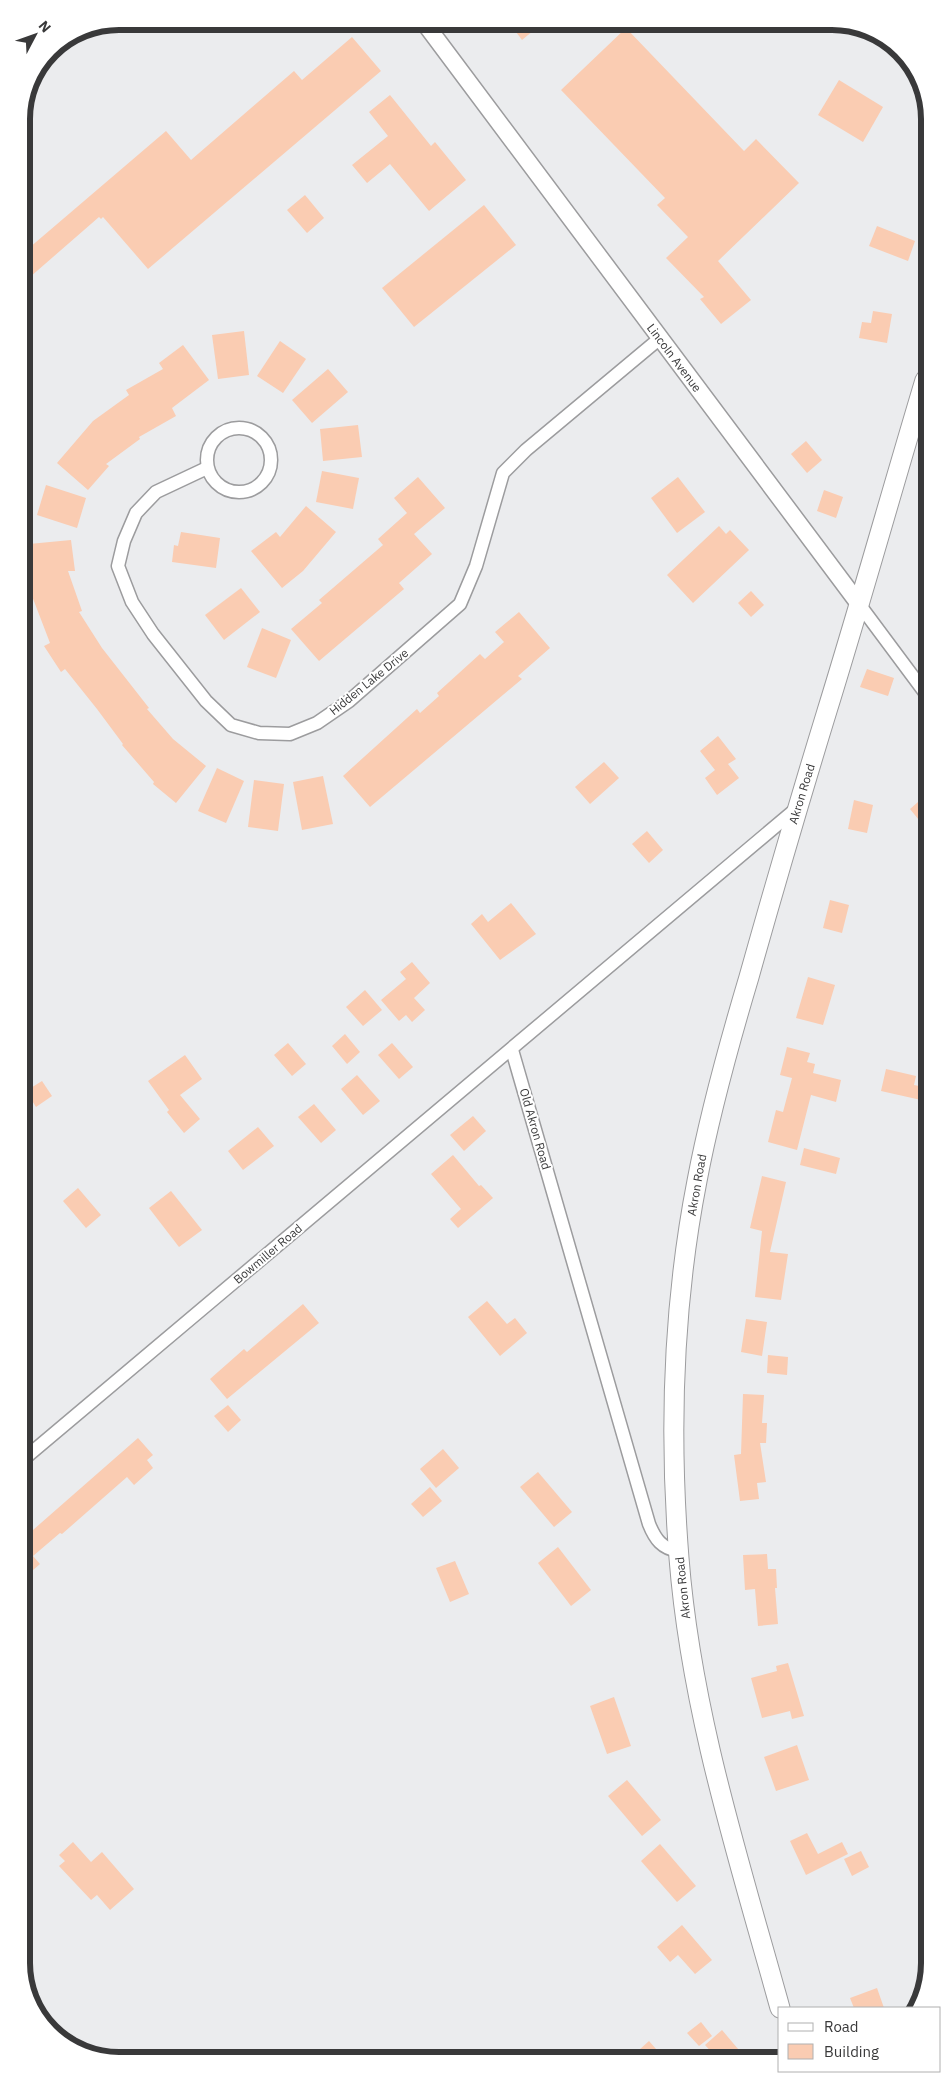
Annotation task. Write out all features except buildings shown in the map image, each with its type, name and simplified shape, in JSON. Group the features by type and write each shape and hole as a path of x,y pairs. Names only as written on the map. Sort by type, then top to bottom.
{"main road":[{"name":"Akron Road","path":"780,2007 703,1721 689,1638 679,1551 675,1445 676,1378 682,1290 696,1183 722,1071 796,810 921,394"}],"street":[{"name":"Lincoln Avenue","path":"430,30 921,687"},
{"name":"Hidden Lake Drive","path":"207,468 156,492 136,514 124,540 118,566 132,602 153,634 206,701 231,725 259,733 290,734 317,723 349,701 460,604 476,566 503,473 526,450 659,339"},
{"path":"234,428 249,430 263,438 269,447 271,468 259,486 249,492 239,493 223,489 211,478 207,468 206,457 209,446 224,431 234,428"},
{"path":"512,1050 796,810"},
{"name":"Bowmiller Road","path":"30,1454 512,1050"},
{"name":"Old Akron Road","path":"512,1050 649,1524 662,1546 679,1551"}]}
